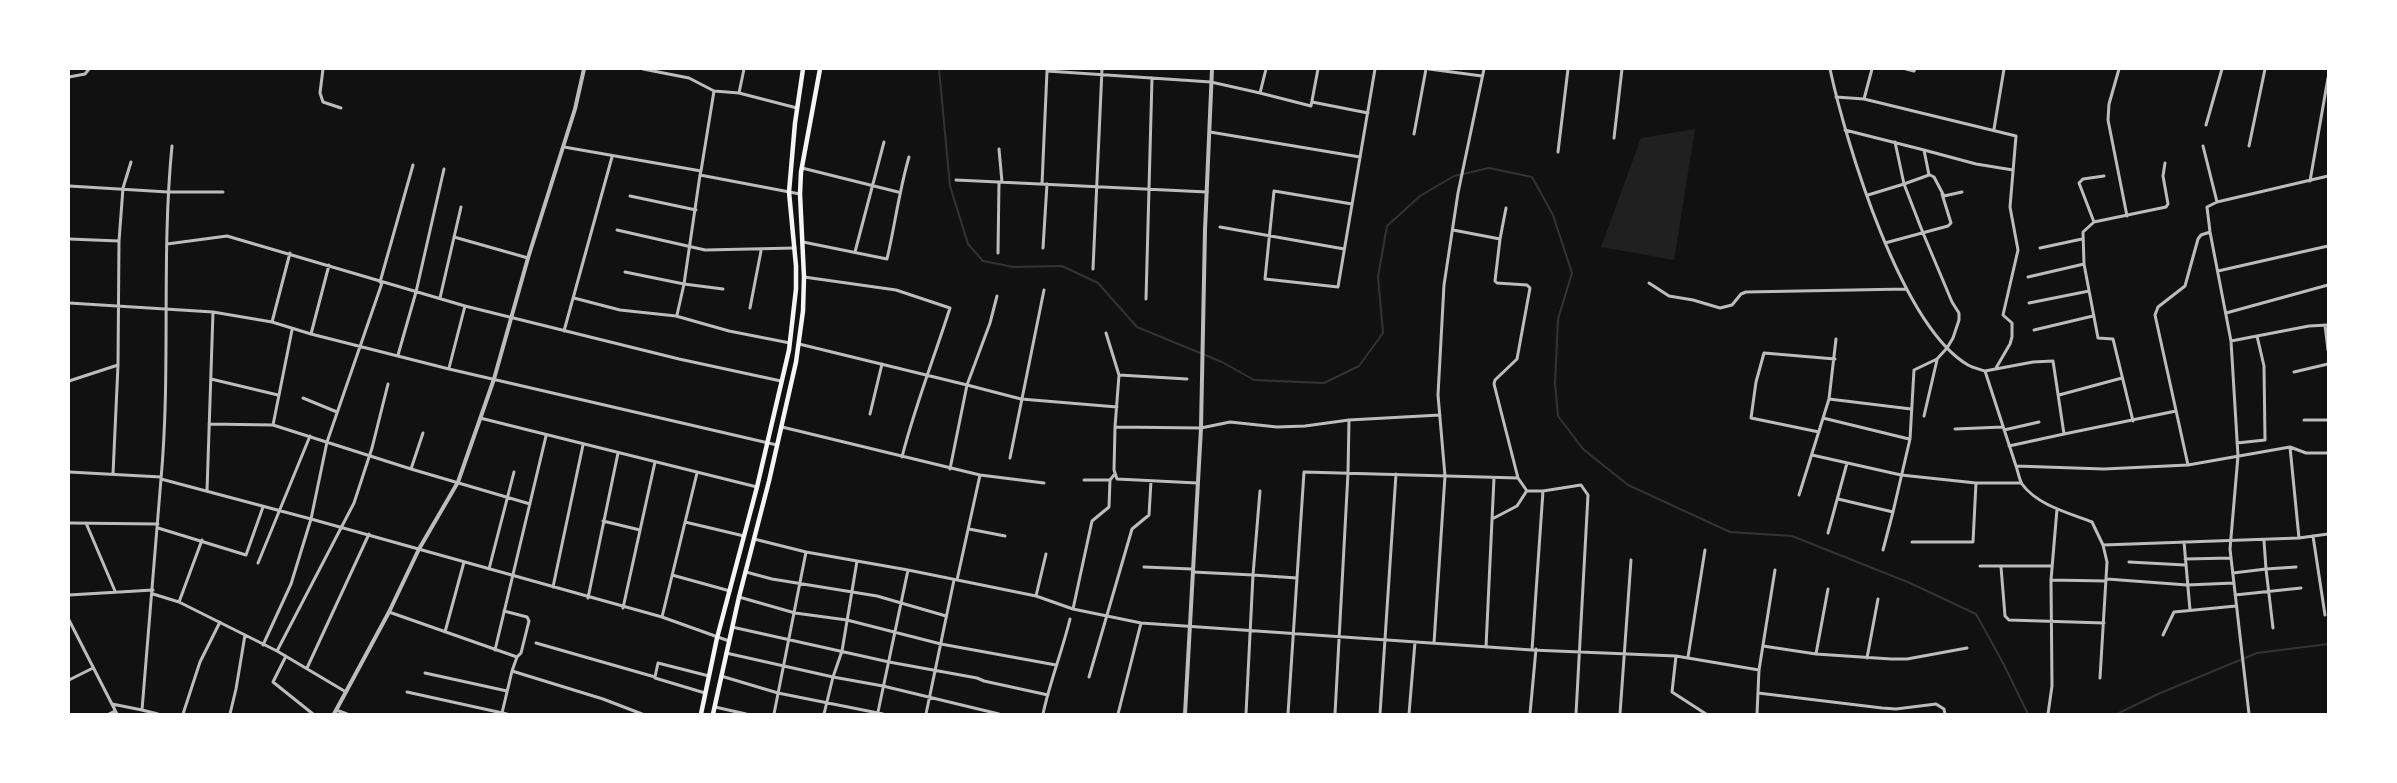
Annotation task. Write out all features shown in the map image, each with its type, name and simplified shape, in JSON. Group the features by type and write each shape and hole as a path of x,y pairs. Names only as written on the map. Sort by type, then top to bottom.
{"main road":[{"path":"701,714 717,638 783,382 790,343 796,289 795,248 789,192 803,69"},
{"path":"713,714 739,597 778,446 799,344 804,277 800,194 802,168 820,69"}],"street":[{"path":"69,77 85,74 88,69"},
{"path":"323,69 320,93 323,102 341,108"},
{"path":"347,714 335,712 389,612 419,549 458,482 513,316 528,258 564,147 584,69"},
{"path":"643,69 689,78 714,91 739,93 797,108"},
{"path":"739,93 744,69"},
{"path":"1093,269 1102,69"},
{"path":"1185,714 1201,428 1203,299 1212,69"},
{"path":"1260,93 1266,69"},
{"path":"1312,102 1318,69"},
{"path":"1352,204 1274,191 1264,279 1338,287 1375,69"},
{"path":"1414,134 1427,69 1482,76"},
{"path":"1434,643 1445,476 1438,395 1444,285 1452,230 1484,69"},
{"path":"1558,152 1568,69"},
{"path":"1614,138 1622,69"},
{"path":"1830,69 1845,130 1885,243 1906,289 1947,348 1968,365 1985,371 2032,362 2053,362 2064,434"},
{"path":"1864,99 1872,69"},
{"path":"1906,69 1914,71 1915,69"},
{"path":"1994,130 2004,69"},
{"path":"2120,69 2109,104 2108,120 2127,216"},
{"path":"2206,125 2222,69"},
{"path":"2249,146 2265,69"},
{"path":"1042,184 1047,70 1211,82 1311,105 1312,102 1368,113"},
{"path":"1146,299 1152,78"},
{"path":"2310,181 2326,103 2328,78"},
{"path":"676,316 684,284 714,91"},
{"path":"1836,97 1864,99 2016,136 2010,207 2018,250 2003,315 2012,323 2012,337 1996,368"},
{"path":"1845,130 1976,164 2013,170"},
{"path":"1210,132 1360,158"},
{"path":"855,252 884,142"},
{"path":"1883,550 1910,439 1914,370 1937,359 1947,348 1956,329 1959,313 1904,184 1895,142"},
{"path":"142,710 161,478 168,308 166,244 172,146"},
{"path":"2203,146 2217,202"},
{"path":"564,147 800,194"},
{"path":"998,254 1001,182 999,149"},
{"path":"1885,243 1948,226 1951,223 1942,195 1934,177 1930,175 1924,150"},
{"path":"564,331 612,157"},
{"path":"803,242 887,260 897,217 898,192 909,157"},
{"path":"113,474 120,306 119,241 123,188 131,162"},
{"path":"2133,421 2113,339 2110,337 2099,339 2084,264 2082,239 2083,232 2094,222 2167,206 2163,176 2165,163"},
{"path":"263,645 291,584 311,519 327,442 381,283 413,165"},
{"path":"802,168 898,192"},
{"path":"398,355 416,292 444,169"},
{"path":"1868,195 1930,175"},
{"path":"2094,222 2079,183 2083,179 2104,176"},
{"path":"2249,714 2230,541 2238,456 2231,341 2207,207 2217,202 2328,176"},
{"path":"956,180 1207,192"},
{"path":"1042,248 1047,184"},
{"path":"69,186 168,192 223,192"},
{"path":"1942,195 1962,192"},
{"path":"630,196 696,210"},
{"path":"440,298 461,207"},
{"path":"1506,208 1495,281 1527,285 1530,288 1517,359 1495,380 1494,384 1518,478 1527,491"},
{"path":"1220,227 1344,249"},
{"path":"617,230 705,250 795,248"},
{"path":"1452,230 1500,238"},
{"path":"2188,465 2155,315 2158,307 2185,286 2198,239 2201,235 2210,232"},
{"path":"166,244 227,236 465,306 783,382"},
{"path":"454,237 528,258"},
{"path":"69,239 119,241"},
{"path":"2040,248 2082,239"},
{"path":"2217,271 2328,246"},
{"path":"750,308 762,250"},
{"path":"272,322 290,253"},
{"path":"2028,277 2084,264"},
{"path":"311,334 329,265"},
{"path":"625,273 684,284 723,288"},
{"path":"804,277 896,290 950,308 929,376 913,414 902,457"},
{"path":"1649,283 1664,294 1720,308 1732,305 1741,294 1746,292 1906,289"},
{"path":"2225,313 2328,285"},
{"path":"1010,458 1044,290"},
{"path":"2029,303 2089,291"},
{"path":"950,469 967,385 990,323 997,296"},
{"path":"574,298 620,310 676,316 729,331 790,343"},
{"path":"69,303 213,312 272,322 448,369 778,446"},
{"path":"448,369 465,306"},
{"path":"207,490 213,312"},
{"path":"2034,330 2093,316"},
{"path":"2231,341 2327,325 2328,351"},
{"path":"273,425 292,329"},
{"path":"1074,609 1092,521 1108,507 1110,480 1114,475 1119,375 1106,333"},
{"path":"2237,443 2265,440 2264,366 2258,336"},
{"path":"1800,495 1828,399 1836,339"},
{"path":"799,344 1021,399 1117,407"},
{"path":"1819,432 1751,418 1762,354 1766,352 1835,359"},
{"path":"1923,416 1937,359"},
{"path":"870,414 882,364"},
{"path":"2294,372 2328,364"},
{"path":"69,381 118,365"},
{"path":"1985,371 2021,483 2031,493 2057,509 2092,522 2103,544 2107,562 2100,678"},
{"path":"1119,375 1187,379"},
{"path":"2059,395 2122,378"},
{"path":"211,379 278,395"},
{"path":"278,651 354,503 388,384"},
{"path":"303,398 338,412"},
{"path":"1828,399 1911,409"},
{"path":"2009,446 2176,411"},
{"path":"1115,427 1201,428 1230,422 1277,427 1349,420 1440,416"},
{"path":"480,418 757,487"},
{"path":"1823,418 1910,439"},
{"path":"1335,714 1349,420"},
{"path":"2304,420 2328,420"},
{"path":"1955,429 2003,428 2039,422"},
{"path":"209,424 273,425 530,504"},
{"path":"782,428 950,469 1044,483"},
{"path":"411,469 423,433"},
{"path":"258,563 310,436"},
{"path":"495,650 546,436"},
{"path":"553,587 583,445"},
{"path":"2016,466 2104,469 2188,465 2290,447 2306,453 2328,453"},
{"path":"2290,447 2299,538"},
{"path":"588,598 618,453"},
{"path":"1812,455 1901,475 1976,483 2021,483"},
{"path":"623,608 655,462"},
{"path":"1828,533 1847,463"},
{"path":"69,471 161,478 278,512 342,526 662,618 729,641"},
{"path":"489,569 514,472"},
{"path":"1288,714 1304,472 1518,478"},
{"path":"662,618 697,473"},
{"path":"1380,714 1396,474"},
{"path":"926,714 946,616 969,529 980,475"},
{"path":"1114,475 1117,479 1197,483"},
{"path":"1486,647 1494,518 1494,477"},
{"path":"1084,480 1110,480"},
{"path":"1089,677 1132,529 1149,515 1151,481"},
{"path":"1912,542 1973,542 1976,483"},
{"path":"1527,491 1581,485 1588,495 1576,714"},
{"path":"1246,714 1260,491"},
{"path":"1494,518 1517,506 1527,491"},
{"path":"1530,714 1543,491"},
{"path":"1838,499 1893,512"},
{"path":"69,523 158,526 246,555 263,507"},
{"path":"2048,714 2052,686 2051,580 2057,509"},
{"path":"603,521 640,530"},
{"path":"685,522 744,536"},
{"path":"86,524 115,591"},
{"path":"969,529 1005,536"},
{"path":"307,668 369,534"},
{"path":"2103,544 2264,541 2328,534"},
{"path":"2313,536 2325,615"},
{"path":"754,539 806,552 1036,596 1074,609 1141,623 1534,650 1676,656 1759,670"},
{"path":"179,602 202,540"},
{"path":"2264,541 2273,628"},
{"path":"2184,542 2190,610"},
{"path":"1688,657 1705,550"},
{"path":"774,714 806,552"},
{"path":"1036,596 1046,554"},
{"path":"2185,559 2231,558"},
{"path":"1620,714 1632,560"},
{"path":"824,714 842,651 857,561"},
{"path":"445,632 464,562"},
{"path":"2129,562 2185,565"},
{"path":"1980,566 2052,567"},
{"path":"1144,567 1298,578"},
{"path":"2001,567 2007,619 2104,623"},
{"path":"2233,573 2296,567"},
{"path":"721,676 778,693 879,714 908,570"},
{"path":"1757,714 1759,670 1775,570"},
{"path":"746,572 852,591 946,616"},
{"path":"672,575 730,591"},
{"path":"2051,580 2106,580 2187,585 2234,583"},
{"path":"2235,595 2301,588"},
{"path":"1816,654 1828,589"},
{"path":"69,595 115,591 153,592 179,602 278,651 346,692"},
{"path":"739,597 795,614 847,620 941,644 1056,665"},
{"path":"1867,658 1878,598"},
{"path":"2163,635 2174,612 2236,606"},
{"path":"502,713 512,671 521,652 529,621 527,617 504,611"},
{"path":"389,612 517,657"},
{"path":"1043,714 1070,619"},
{"path":"69,620 116,713 109,714"},
{"path":"183,714 200,662 220,622"},
{"path":"1118,714 1141,623"},
{"path":"732,627 1047,694"},
{"path":"230,714 244,635"},
{"path":"1409,714 1415,642"},
{"path":"536,643 705,693"},
{"path":"1763,646 1816,654 1907,659 1967,648"},
{"path":"726,653 884,686 999,714"},
{"path":"286,656 273,682 313,714"},
{"path":"1676,656 1672,692 1706,714"},
{"path":"655,677 658,663 709,676"},
{"path":"69,680 93,668"},
{"path":"512,671 603,699 642,714"},
{"path":"424,673 507,691"},
{"path":"406,692 507,714"},
{"path":"1758,693 1896,709 1936,704 1944,709 1945,714"},
{"path":"112,704 158,714"},
{"path":"715,707 746,714"}],"shaded area":[{"path":"1695,129 1674,260 1601,247 1641,138"}],"waterway":[{"path":"939,69 950,186 968,244 983,261 1013,267 1062,266 1098,283 1137,327 1222,362 1254,380 1324,383 1359,366 1383,333 1378,277 1387,226 1420,196 1454,176 1489,168 1532,177 1553,215 1572,273 1558,319 1555,384 1558,416 1583,449 1628,485 1730,532 1792,536 1910,583 1976,614 2028,714"},
{"path":"2117,714 2158,694 2257,653 2328,644"}]}
